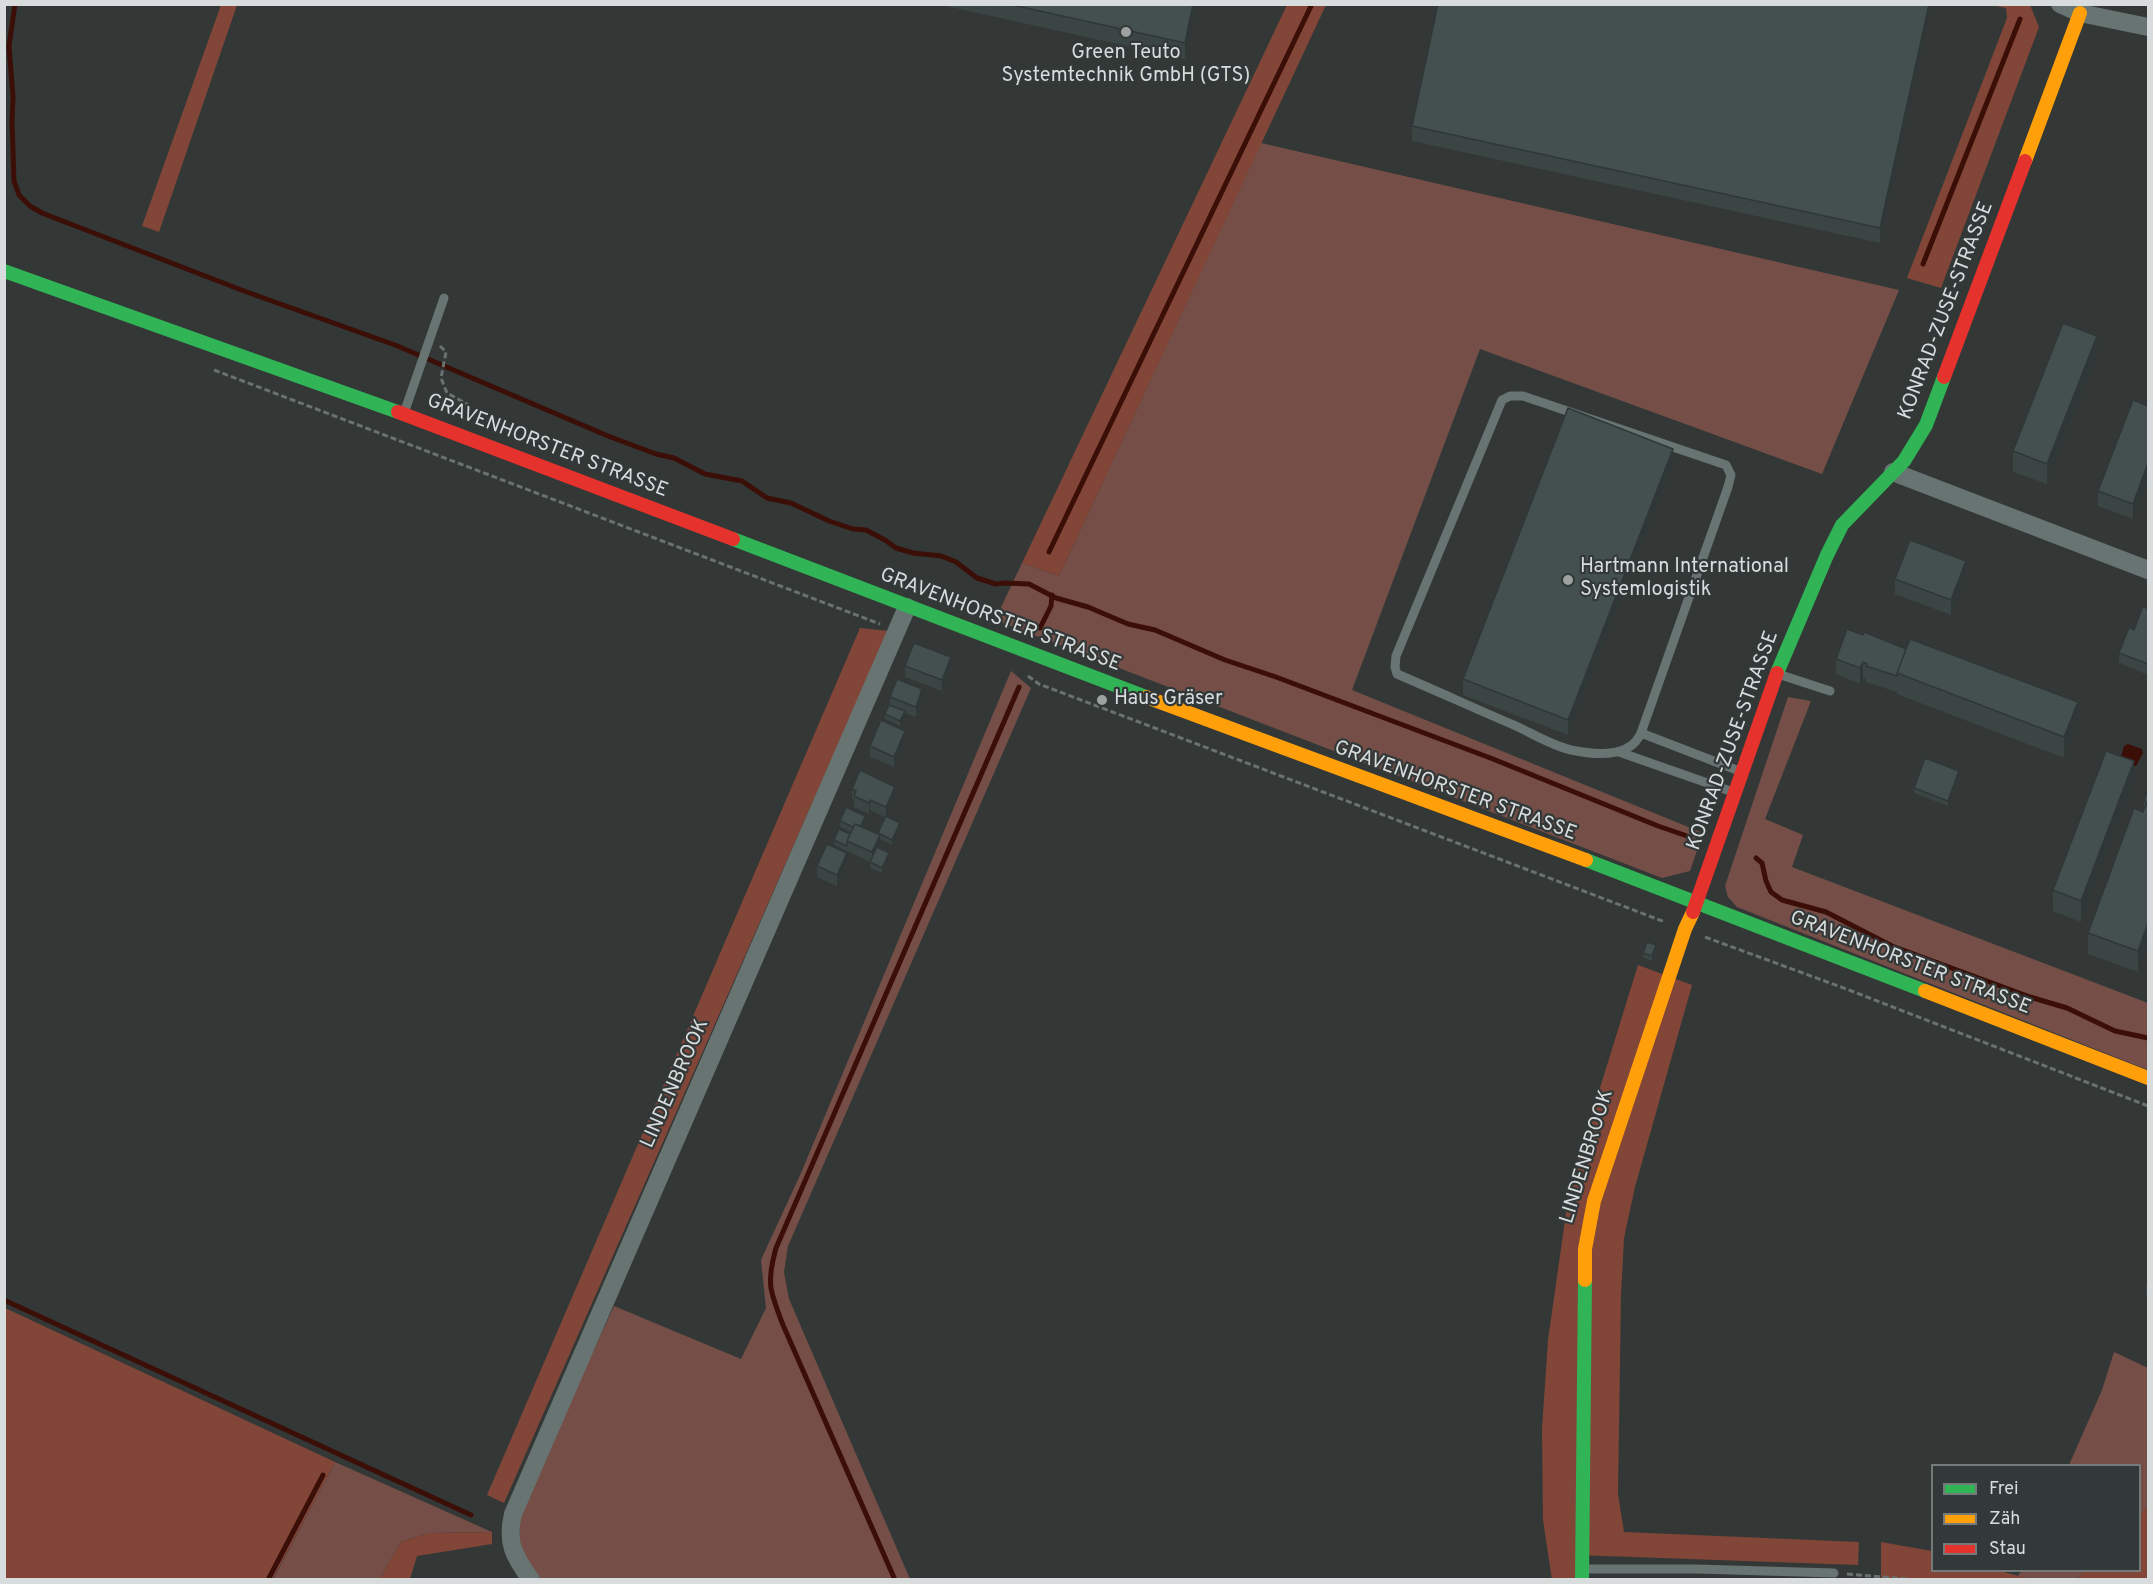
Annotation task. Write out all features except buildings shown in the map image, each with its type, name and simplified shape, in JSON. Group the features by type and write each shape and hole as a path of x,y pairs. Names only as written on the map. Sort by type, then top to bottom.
{"main road":[{"name":"KONRAD-ZUSE-STRASSE","path":"1698,902 1776,674 1827,555 1842,525 1904,461 1926,425 2076,9"},
{"name":"GRAVENHORSTER STRASSE","path":"4,271 458,433 907,607 1698,902 2148,1078"},
{"name":"LINDENBROOK","path":"1582,1574 1585,1249 1593,1201 1685,929 1698,902"}],"street":[{"path":"2060,4 2148,27"},
{"path":"1893,472 2148,570"},
{"name":"LINDENBROOK","path":"531,1580 512,1550 510,1530 513,1514 907,607"}],"lane":[{"path":"404,413 444,298"},
{"path":"1619,753 1630,748 1641,733 1725,498 1731,475 1726,465 1523,396 1510,396 1502,400 1396,656 1395,667 1398,674 1569,750 1619,753 1735,793"},
{"path":"1776,674 1830,691"},
{"path":"1641,733 1742,772"},
{"path":"1582,1574 1695,1569 1834,1574"}],"path":[{"path":"446,352 441,378 447,393 466,404 469,410 447,459"},
{"path":"204,366 879,624 901,624"},
{"path":"1021,670 1039,684 1849,990 2148,1106"},
{"path":"1834,1574 1917,1580"}],"shaded area":[{"path":"221,5 237,5 159,232 142,226"},
{"path":"1287,5 1326,5 1059,576 1022,563"},
{"path":"1991,5 2030,5 2039,27 1941,288 1907,278 2007,18 2006,8"},
{"path":"1261,143 1899,290 1822,474 1480,349 1352,690 1703,833 1690,871 1662,878 995,620 1022,563 1059,576"},
{"path":"860,628 888,631 504,1503 487,1495"},
{"path":"1011,671 1031,688 788,1246 784,1272 789,1299 910,1579 537,1580 526,1560 521,1544 520,1526 523,1504 614,1306 741,1359 766,1308 761,1260 801,1173"},
{"path":"1788,697 1811,701 1765,819 1803,835 1792,867 2148,1003 2148,1070 1737,907 1728,897 1725,886"},
{"path":"2128,744 2142,749 2143,753 2136,766 2132,767 2121,757 2124,746"},
{"path":"1638,965 1692,985 1635,1187 1624,1238 1618,1494 1624,1532 1859,1542 1858,1565 1577,1555 1575,1579 1552,1580 1543,1520 1542,1429 1548,1340 1570,1185"},
{"path":"5,1308 335,1462 273,1579 5,1579"},
{"path":"2114,1352 2148,1368 2148,1506 2141,1514 2141,1464 2069,1464 2102,1390"},
{"path":"335,1462 492,1532 429,1533 401,1542 380,1579 273,1580"},
{"path":"2148,1506 2148,1579 2077,1579 2084,1572 2141,1572 2141,1514"},
{"path":"492,1532 492,1544 417,1556 410,1579 380,1579 401,1542 429,1533"},
{"path":"1881,1542 1931,1551 1931,1572 2004,1572 2030,1579 1881,1579"},
{"path":"2020,1572 2084,1572 2077,1579 2030,1579 2018,1576"}],"waterway":[{"path":"15,4 9,46 13,97 14,181 19,195 30,206 42,213 244,291 395,345 608,436 656,454 674,458 705,474 742,481 767,498 791,503 829,521 853,529 866,530 896,548 913,553 941,556 956,562 977,578 996,584 1029,584 1056,598 1088,607 1128,624 1155,630 1225,660 1493,759 1690,837"},
{"path":"1049,552 1312,4"},
{"path":"1923,264 2020,19"},
{"path":"1040,628 1051,606 1052,595"},
{"path":"895,1580 783,1325 772,1295 771,1270 776,1248 1019,687"},
{"path":"1756,858 1762,863 1771,892 1782,900 1826,912 1892,946 2030,997 2067,1008 2115,1031 2148,1038"},
{"path":"4,1300 471,1515"},
{"path":"268,1580 323,1475"}],"traffic: fast":[{"path":"4,271 398,412"},
{"path":"1777,673 1842,525 1904,461 1926,425 1944,377"},
{"path":"733,539 1146,697"},
{"path":"1586,860 1925,991"},
{"path":"1582,1580 1585,1280"}],"traffic: slow":[{"path":"2025,161 2080,13"},
{"path":"1146,697 1586,860"},
{"path":"1585,1280 1585,1249 1594,1201 1685,929 1693,912"},
{"path":"1925,991 2148,1078"}],"traffic: jam":[{"path":"1944,377 2025,161"},
{"path":"398,412 733,539"},
{"path":"1693,912 1777,673"}],"place":[{"name":"Green Teuto Systemtechnik GmbH (GTS)","path":"1126,32"},
{"name":"Hartmann International Systemlogistik","path":"1568,580"},
{"name":"Haus Gräser","path":"1102,700"}]}
